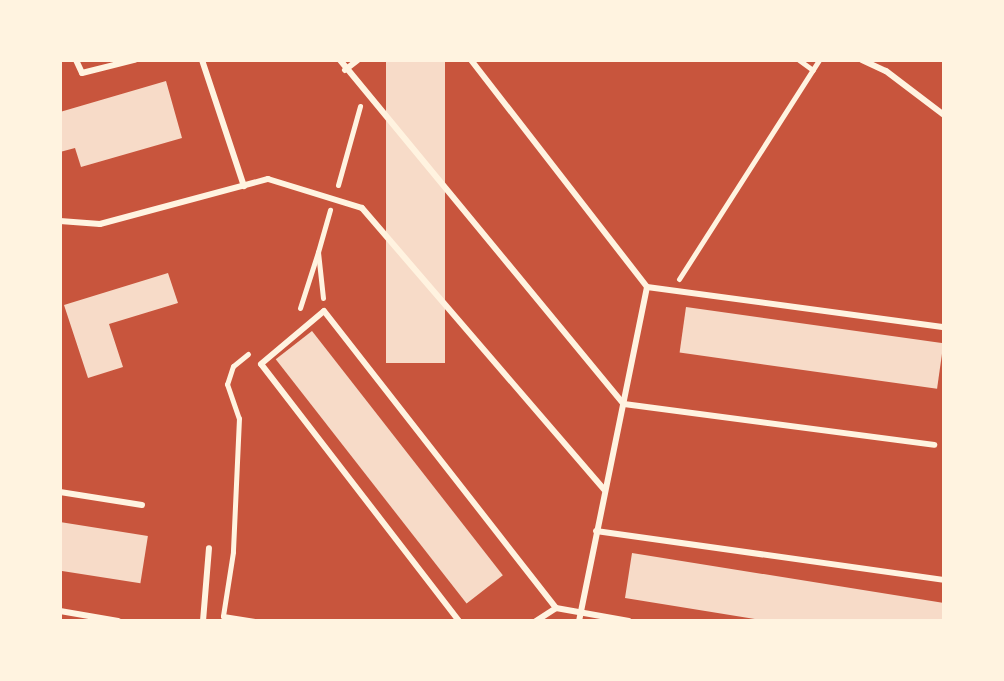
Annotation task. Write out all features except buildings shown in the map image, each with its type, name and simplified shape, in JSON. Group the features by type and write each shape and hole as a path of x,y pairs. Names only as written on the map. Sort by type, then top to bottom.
{"lane":[{"path":"76,60 82,73 134,60"},
{"path":"202,60 244,186"},
{"path":"340,60 345,70 624,404 934,445"},
{"path":"345,70 358,60"},
{"path":"471,60 647,287 944,327"},
{"path":"862,60 886,71 944,115"},
{"path":"886,71 887,60"},
{"path":"60,221 100,224 268,179 362,208 604,489"},
{"path":"580,617 647,287"},
{"path":"459,621 261,364 324,311 556,608 580,617 629,621"},
{"path":"60,492 142,505"},
{"path":"596,531 944,580"},
{"path":"203,621 209,548"},
{"path":"536,621 556,608"},
{"path":"60,611 118,621"}],"path":[{"path":"799,60 813,70"},
{"path":"672,290 819,60"},
{"path":"291,316 302,305 318,252"},
{"path":"255,621 222,618 233,552 239,418 227,384 233,366 256,346"}]}
